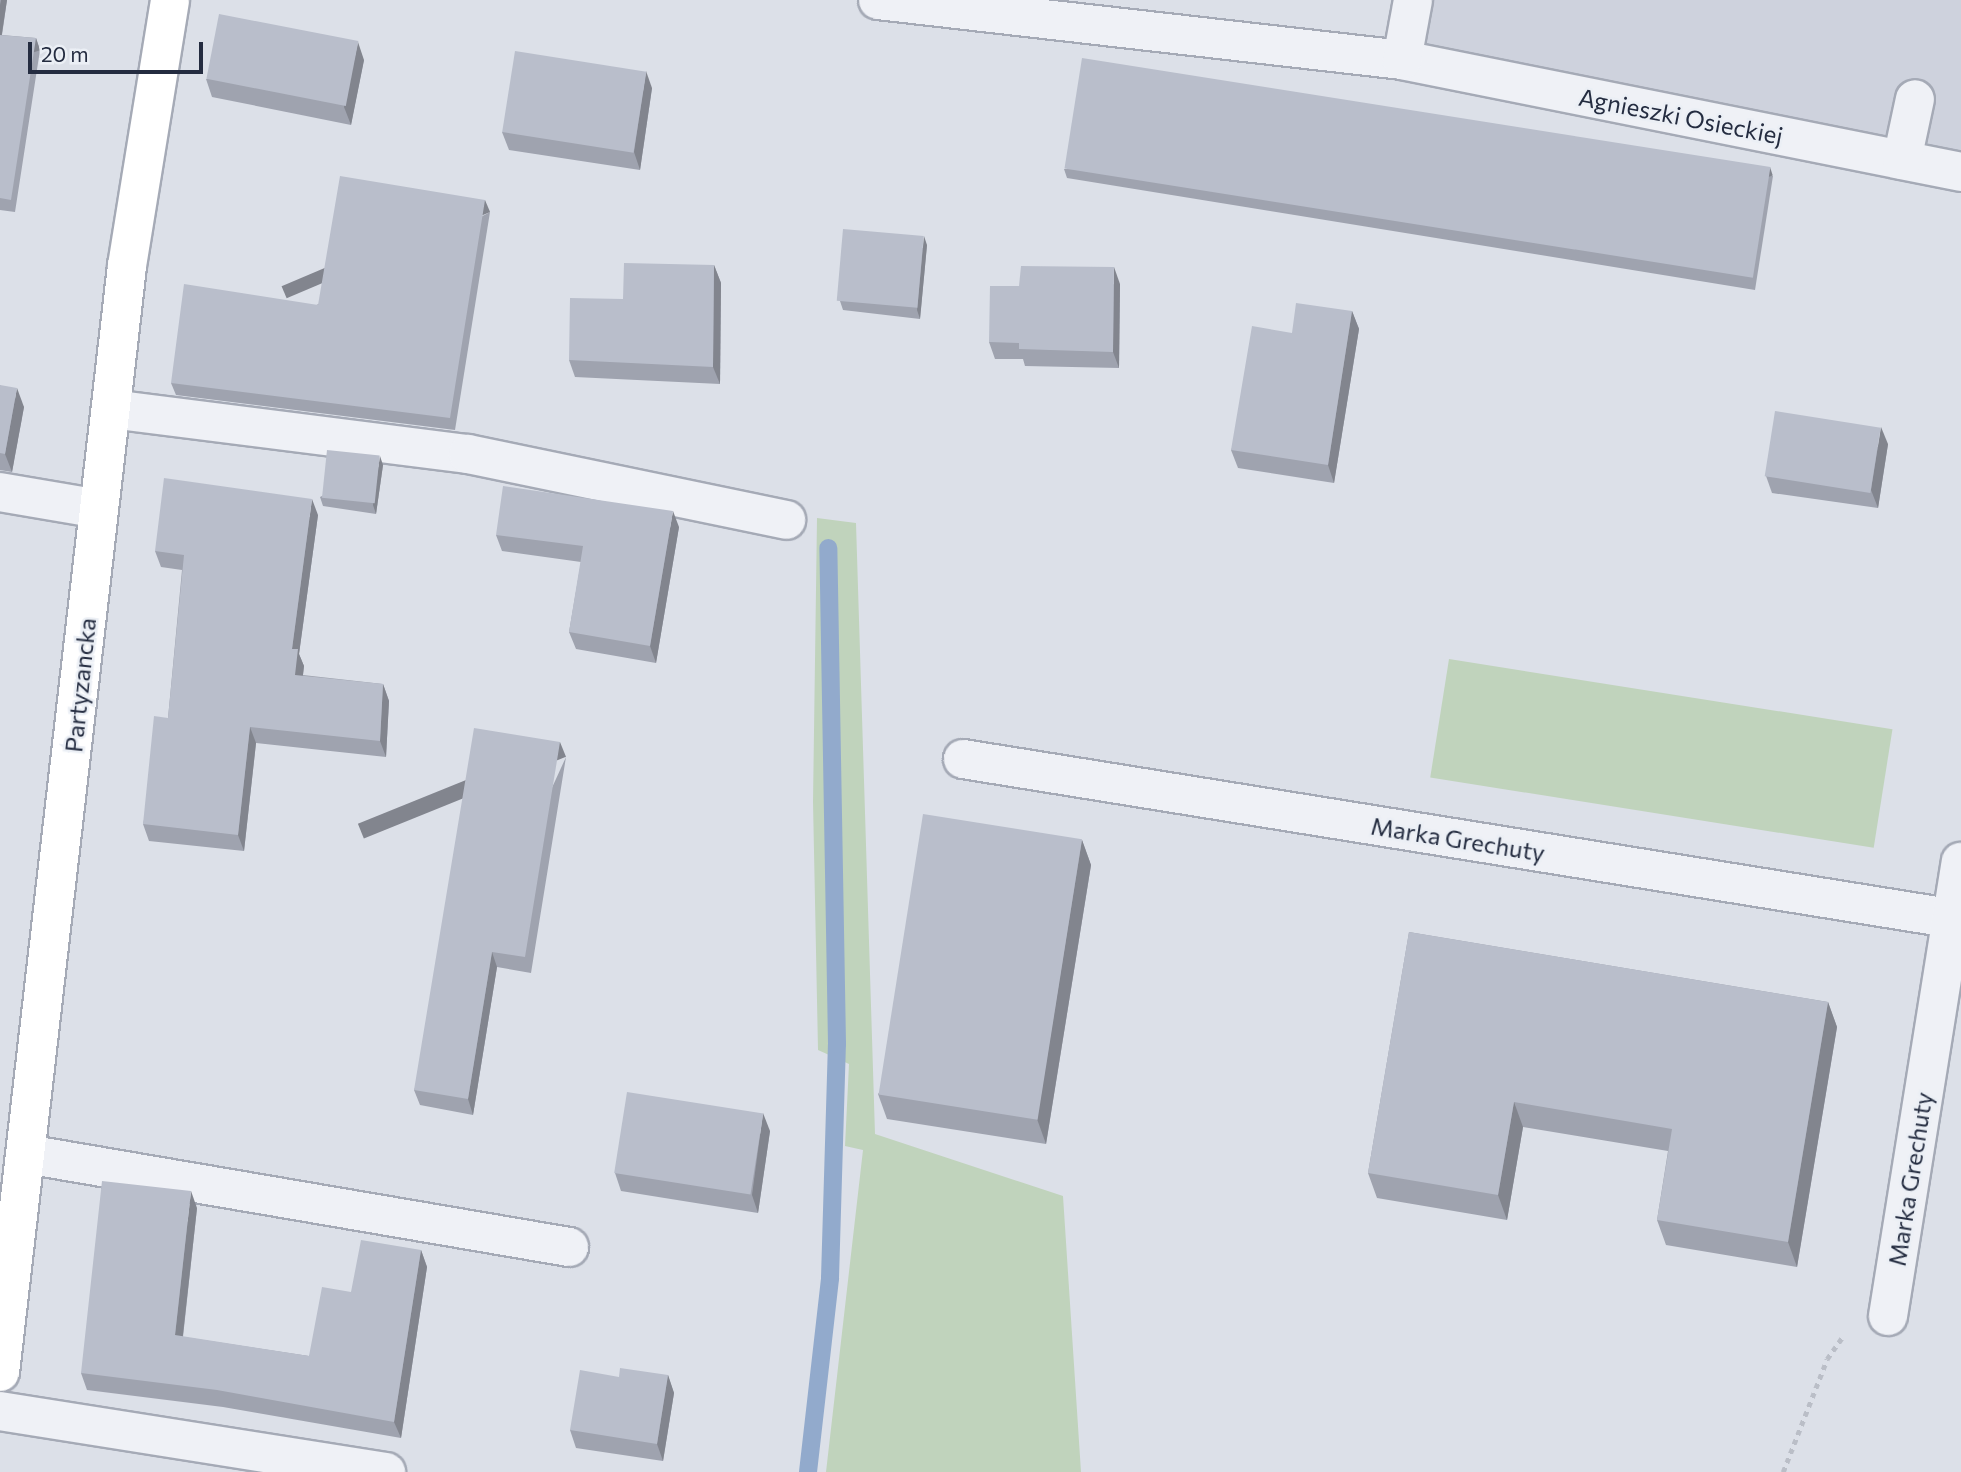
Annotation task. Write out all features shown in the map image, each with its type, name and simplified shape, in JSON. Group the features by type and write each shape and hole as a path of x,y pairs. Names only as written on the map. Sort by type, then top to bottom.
{"main road":[{"name":"Partyzancka","path":"1,1357 127,266 170,0"}],"street":[{"name":"Agnieszki Osieckiej","path":"878,0 1045,9 1402,60 1961,172"},
{"path":"1402,60 1413,0"},
{"path":"1902,160 1915,99"},
{"path":"111,409 468,454 786,520"},
{"path":"0,492 99,509"},
{"name":"Marka Grechuty","path":"963,759 1957,919"},
{"name":"Marka Grechuty","path":"1888,1316 1957,919 1961,862"},
{"path":"26,1154 569,1247"},
{"path":"0,1411 386,1472"}],"path":[{"path":"1783,1472 1833,1350 1852,1322 1888,1316"}],"shaded area":[{"path":"1413,0 1961,0 1961,172 1402,60"}],"green space":[{"path":"817,518 856,523 875,1134 1063,1196 1081,1472 826,1472 863,1150 845,1146 849,1064 818,1050 813,802"},
{"path":"1449,659 1892,729 1874,848 1430,778"}],"building":[{"path":"219,14 358,41 346,106 206,79"},
{"path":"0,35 36,38 11,200 0,198"},
{"path":"515,51 646,72 634,153 502,132"},
{"path":"1082,58 1770,167 1753,278 1064,169"},
{"path":"340,176 485,200 450,418 171,383 184,284 318,305"},
{"path":"843,229 924,236 917,308 837,301"},
{"path":"624,263 714,265 713,367 569,360 570,298 623,299"},
{"path":"1021,266 1114,267 1113,352 1019,349 1019,343 989,342 990,286 1019,286"},
{"path":"1296,303 1352,311 1328,465 1231,450 1252,326 1292,333"},
{"path":"0,385 17,388 5,454 0,453"},
{"path":"1775,411 1881,428 1870,493 1765,476"},
{"path":"327,450 380,456 375,503 322,498"},
{"path":"164,478 312,499 292,649 298,649 295,675 383,684 380,741 250,727 238,835 143,824 154,716 168,718 184,555 155,551"},
{"path":"503,486 673,511 650,646 569,632 583,546 496,535"},
{"path":"474,728 560,742 525,957 492,952 468,1099 414,1090"},
{"path":"923,814 1082,839 1038,1120 879,1095"},
{"path":"1409,932 1828,1002 1788,1242 1657,1220 1672,1129 1514,1102 1498,1195 1368,1173"},
{"path":"627,1092 763,1114 750,1195 614,1173"},
{"path":"102,1181 191,1191 175,1335 309,1356 322,1287 351,1292 361,1240 421,1250 394,1422 217,1390 81,1373"},
{"path":"620,1368 668,1375 657,1444 570,1430 580,1370 619,1377"}],"waterway":[{"path":"808,1472 830,1278 837,1044 828,548"}]}
